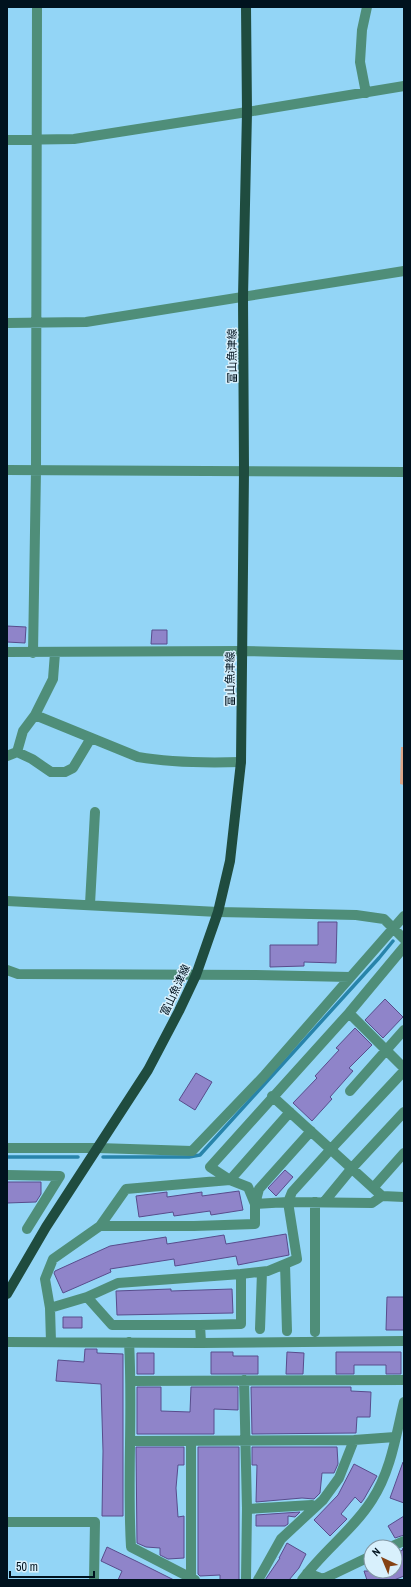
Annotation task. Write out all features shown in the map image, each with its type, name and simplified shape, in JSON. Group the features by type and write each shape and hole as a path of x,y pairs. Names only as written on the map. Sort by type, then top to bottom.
{"main road":[{"name":"富山魚津線","path":"7,1294 46,1227 148,1070 179,1011 196,975 218,912 230,861 241,762 244,471 243,296 247,112 246,7"}],"street":[{"path":"33,653 36,470 37,7"},
{"path":"366,92 360,62 362,30 367,7"},
{"path":"7,140 74,139 404,86"},
{"path":"7,323 86,322 404,271"},
{"path":"7,470 404,472"},
{"path":"7,652 55,653 242,651 404,655"},
{"path":"55,653 54,679 12,754 32,759 51,772 65,772 73,768 91,738"},
{"path":"35,715 138,757 153,760 211,763 241,762"},
{"path":"90,904 95,812"},
{"path":"7,901 90,904 218,912 356,914 384,919 394,927 404,939"},
{"path":"7,1148 98,1148 192,1151 263,1077 404,916"},
{"path":"255,1204 248,1187 230,1180 210,1167 272,1096 349,1012 404,947"},
{"path":"7,970 18,974 350,976"},
{"path":"349,1012 404,1068"},
{"path":"350,1091 404,1030"},
{"path":"50,1308 87,1297 118,1283 262,1272 297,1260 288,1202 292,1192 331,1148 404,1071"},
{"path":"272,1096 331,1148 382,1196"},
{"path":"50,1342 50,1308 45,1278 53,1259 100,1226 126,1189 230,1180 290,1112"},
{"path":"314,1332 320,1202 404,1112"},
{"path":"100,1226 194,1226 255,1224 255,1204 259,1189 311,1131"},
{"path":"373,1188 404,1153"},
{"path":"7,1175 60,1176 77,1180"},
{"path":"27,1229 60,1176"},
{"path":"255,1204 288,1202 372,1203 382,1196 404,1197"},
{"path":"285,1264 287,1330"},
{"path":"260,1329 262,1272"},
{"path":"87,1297 112,1325 241,1324 241,1274"},
{"path":"200,1325 201,1343"},
{"path":"7,1342 201,1343 404,1341"},
{"path":"129,1342 131,1381 131,1547 193,1579 191,1441"},
{"path":"244,1380 247,1509 246,1580"},
{"path":"131,1381 404,1380"},
{"path":"304,1576 350,1527 372,1500 385,1477 395,1437 402,1422 404,1402"},
{"path":"131,1441 354,1440 395,1437"},
{"path":"258,1580 267,1567 281,1539 323,1500 339,1478 354,1440"},
{"path":"247,1509 312,1505 315,1507"},
{"path":"7,1522 95,1522 94,1580"},
{"path":"304,1576 323,1579 363,1560"}],"shaded area":[{"path":"401,747 404,747 404,785 400,784"}],"building":[{"path":"7,626 26,627 25,643 7,642"},
{"path":"152,630 167,630 167,644 151,644"},
{"path":"318,922 337,922 336,963 304,962 304,966 270,967 270,945 318,945"},
{"path":"385,999 403,1017 383,1038 365,1020"},
{"path":"355,1028 372,1045 349,1068 353,1071 330,1097 332,1099 312,1121 293,1103 317,1078 315,1076 339,1050 336,1048"},
{"path":"196,1073 212,1082 195,1110 179,1100"},
{"path":"285,1170 293,1177 276,1196 268,1188"},
{"path":"7,1182 41,1182 41,1194 36,1202 7,1203"},
{"path":"239,1191 243,1210 211,1215 210,1211 174,1216 173,1212 139,1217 136,1196 167,1192 167,1197 202,1192 202,1196"},
{"path":"286,1234 289,1255 238,1265 236,1256 175,1266 174,1259 110,1269 111,1272 63,1293 54,1273 55,1271 110,1246 166,1237 167,1244 224,1235 226,1244"},
{"path":"171,1289 171,1291 232,1289 233,1313 117,1315 116,1291"},
{"path":"387,1297 404,1297 404,1330 386,1330"},
{"path":"63,1317 82,1317 82,1328 63,1328"},
{"path":"85,1349 97,1349 97,1353 123,1354 123,1516 102,1516 103,1451 101,1384 56,1381 58,1360 84,1362"},
{"path":"211,1352 233,1352 233,1356 258,1356 258,1374 211,1374"},
{"path":"287,1352 304,1353 303,1374 286,1374"},
{"path":"336,1352 401,1352 401,1374 386,1374 386,1365 354,1365 354,1374 336,1374"},
{"path":"137,1353 154,1353 154,1374 137,1374"},
{"path":"137,1387 161,1387 161,1411 190,1412 191,1387 238,1387 238,1410 214,1409 214,1434 137,1434"},
{"path":"251,1387 351,1387 351,1391 371,1392 370,1417 357,1417 356,1433 252,1434"},
{"path":"136,1447 184,1447 184,1465 178,1465 176,1488 178,1517 184,1516 184,1558 168,1559 160,1555 160,1548 146,1547 137,1543"},
{"path":"198,1447 239,1447 239,1580 220,1580 220,1575 200,1576 198,1574"},
{"path":"252,1447 337,1447 338,1464 334,1473 322,1473 320,1493 314,1499 302,1498 256,1502 257,1465 252,1465"},
{"path":"404,1462 404,1503 390,1498"},
{"path":"354,1464 377,1476 361,1503 355,1497 341,1514 347,1519 330,1536 314,1520 338,1495"},
{"path":"300,1512 295,1517 288,1516 288,1524 285,1526 256,1526 256,1515"},
{"path":"404,1516 404,1535 395,1538 388,1526"},
{"path":"287,1543 306,1554 299,1568 289,1580 265,1580 280,1558"},
{"path":"107,1547 174,1580 118,1580 122,1571 101,1561"},
{"path":"404,1548 403,1576 403,1550"},
{"path":"367,1579 396,1579 394,1580"}],"waterway":[{"path":"103,1157 189,1157 200,1155 393,941"},
{"path":"7,1157 78,1157"}]}
